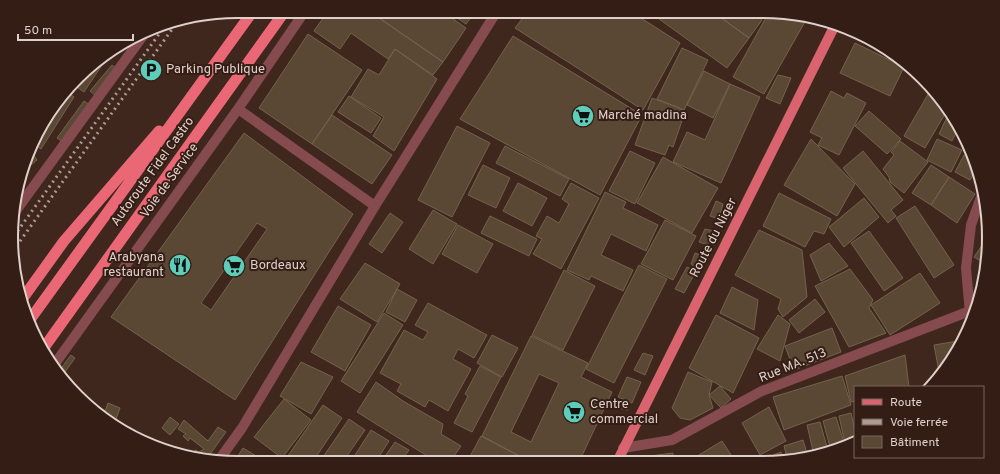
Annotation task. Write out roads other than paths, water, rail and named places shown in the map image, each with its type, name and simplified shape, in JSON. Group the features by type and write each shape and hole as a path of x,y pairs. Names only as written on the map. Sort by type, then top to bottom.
{"highway":[{"name":"Autoroute Fidel Castro","path":"33,315 248,18"},
{"name":"Autoroute Fidel Castro","path":"46,344 280,18"},
{"path":"25,295 64,241 208,75"}],"main road":[{"name":"Route du Niger","path":"620,456 833,30"}],"street":[{"name":"Voie de Service","path":"57,361 238,109 300,18"},
{"path":"223,456 242,428 375,206 493,18"},
{"path":"21,204 139,42"},
{"path":"238,109 375,206"},
{"path":"971,304 966,268 971,225 979,203"},
{"name":"Rue MA. 513","path":"624,448 672,440 762,391 968,311"}],"railway":[{"path":"18,244 173,28"},
{"path":"18,230 160,32"}],"place":[{"name":"Parking Publique","path":"151,70"},
{"name":"Marché madina","path":"583,116"},
{"name":"Arabyana restaurant","path":"180,265"},
{"name":"Bordeaux","path":"234,266"},
{"name":"Centre commercial","path":"574,412"}]}
